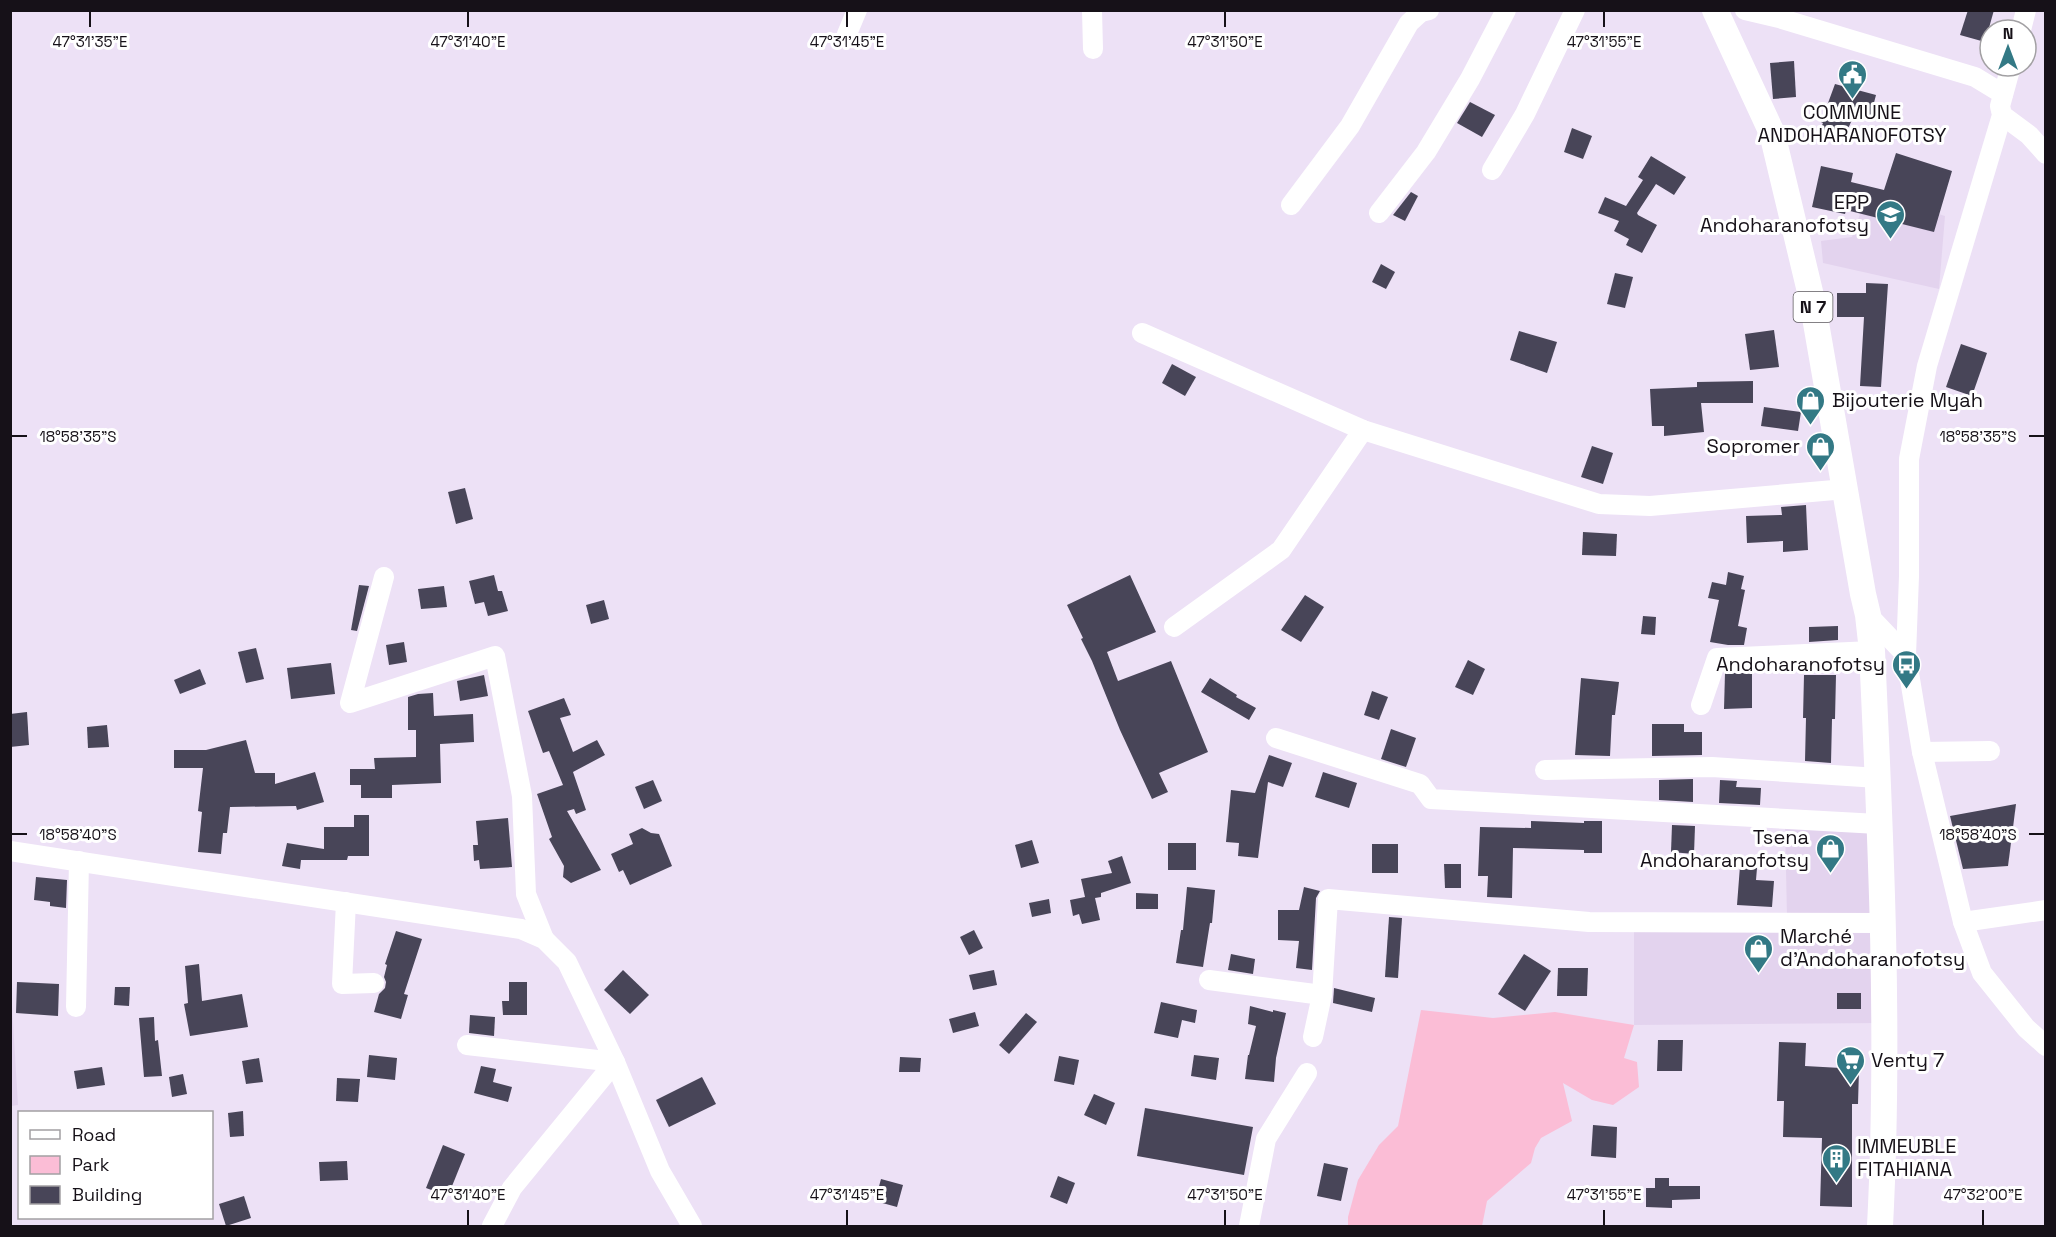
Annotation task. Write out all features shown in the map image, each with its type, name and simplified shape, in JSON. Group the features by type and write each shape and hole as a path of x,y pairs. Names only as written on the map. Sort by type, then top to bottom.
{"main road":[{"name":"N 7","path":"1715,10 1772,133 1812,300 1863,594 1869,615 1883,923 1884,1140 1880,1227"}],"street":[{"path":"847,34 857,10"},
{"path":"1092,10 1093,49"},
{"path":"1292,205 1350,126 1409,23 1421,12 1429,10"},
{"path":"1379,213 1426,152 1470,79 1506,10"},
{"path":"1492,170 1525,114 1575,10"},
{"path":"1745,10 1781,14 1975,77 2003,94"},
{"path":"2008,78 2000,106 2002,115 1927,366 1909,459 1906,655 1922,752 1963,922 1982,973 2026,1028 2046,1046"},
{"path":"2002,115 2029,135 2046,154"},
{"path":"1142,333 1363,429 1599,504 1650,506 1846,489"},
{"path":"1174,627 1281,550 1363,429"},
{"path":"384,577 350,703 495,656 522,796 526,894 544,939"},
{"path":"1869,615 1906,655"},
{"path":"1701,705 1717,658 1872,651"},
{"path":"1276,738 1420,784 1431,799 1878,824"},
{"path":"1922,752 1990,751"},
{"path":"1545,770 1712,767 1878,778"},
{"path":"10,851 521,929 544,939 567,962 615,1062 660,1171 692,1227"},
{"path":"76,1007 79,861"},
{"path":"1313,1037 1322,995 1328,899 1589,922 1883,923"},
{"path":"346,902 342,984 374,983"},
{"path":"1963,922 2046,910"},
{"path":"1209,980 1322,995"},
{"path":"467,1045 615,1062"},
{"path":"492,1227 512,1188 615,1062"},
{"path":"1249,1227 1266,1139 1307,1073"}],"shaded area":[{"name":"EPP Andoharanofotsy","path":"1868,191 1945,216 1939,289 1823,263 1821,241 1852,237"},
{"name":"Tsena Andoharanofotsy","path":"1785,826 1871,832 1876,916 1787,916"},
{"name":"Marché d'Andoharanofotsy","path":"1634,922 1883,923 1885,1023 1634,1025"},
{"path":"11,989 18,1105 10,1106"}],"green space":[{"path":"1421,1010 1493,1018 1555,1012 1634,1025 1624,1058 1637,1062 1639,1087 1613,1105 1592,1100 1563,1083 1572,1121 1541,1138 1535,1148 1531,1163 1487,1201 1482,1226 1348,1226 1348,1217 1358,1180 1379,1145 1398,1126"}],"building":[{"path":"1968,10 1994,10 1992,18 1978,18 1978,40 1960,35"},
{"path":"1794,61 1796,97 1773,99 1770,63"},
{"path":"1835,84 1876,95 1870,118 1855,113 1843,140 1820,130"},
{"path":"1470,102 1495,115 1482,137 1457,123"},
{"path":"1572,128 1592,136 1583,159 1564,152"},
{"path":"1896,153 1952,171 1934,232 1846,210 1845,214 1812,207 1821,166 1853,173 1851,182 1884,190"},
{"path":"1651,156 1686,177 1674,195 1656,184 1637,213 1657,225 1642,253 1626,245 1629,239 1614,231 1619,221 1598,213 1605,197 1626,206 1643,180 1638,177"},
{"path":"1411,192 1418,196 1405,221 1393,215"},
{"path":"1381,264 1395,272 1386,289 1372,282"},
{"path":"1615,273 1633,277 1625,308 1607,304"},
{"path":"1866,283 1888,284 1881,387 1860,386 1864,317 1837,317 1837,293 1866,293"},
{"path":"1774,330 1779,367 1750,370 1745,334"},
{"path":"1519,331 1557,342 1547,373 1510,360"},
{"path":"1961,344 1987,353 1972,396 1946,387"},
{"path":"1172,364 1196,377 1185,396 1162,383"},
{"path":"1753,381 1753,403 1701,403 1704,432 1664,436 1664,426 1652,426 1650,389 1697,387 1697,382"},
{"path":"1764,407 1801,412 1798,431 1761,426"},
{"path":"1592,446 1613,453 1603,484 1581,477"},
{"path":"465,488 473,519 456,524 448,492"},
{"path":"1806,505 1808,550 1783,552 1783,541 1747,543 1746,516 1782,515 1781,507"},
{"path":"1583,532 1617,534 1616,556 1582,555"},
{"path":"1728,572 1744,576 1741,589 1745,590 1738,626 1747,628 1744,645 1710,642 1719,600 1708,598 1712,582 1726,585"},
{"path":"494,575 498,591 502,591 508,611 488,616 484,602 475,604 469,581"},
{"path":"1130,575 1156,632 1107,652 1118,681 1171,661 1208,752 1159,773 1168,792 1152,799 1067,605"},
{"path":"359,585 369,586 357,631 351,630"},
{"path":"444,586 447,607 421,609 418,589"},
{"path":"1305,595 1324,607 1301,642 1281,630"},
{"path":"604,600 609,619 591,624 586,605"},
{"path":"1643,616 1656,617 1655,635 1641,634"},
{"path":"1838,626 1838,640 1809,642 1809,627"},
{"path":"404,642 407,662 389,665 386,645"},
{"path":"256,648 264,679 246,683 238,652"},
{"path":"1468,660 1485,669 1473,695 1455,687"},
{"path":"331,663 335,694 291,699 287,668"},
{"path":"200,669 206,684 180,694 174,680"},
{"path":"1725,673 1752,673 1752,708 1724,709"},
{"path":"484,675 488,696 460,701 457,681"},
{"path":"1804,675 1836,675 1831,763 1805,761"},
{"path":"1210,678 1256,708 1249,720 1201,692"},
{"path":"1581,678 1619,682 1615,715 1612,715 1610,756 1575,755"},
{"path":"1372,691 1388,697 1379,720 1364,715"},
{"path":"433,693 434,716 473,714 474,742 440,744 441,783 392,785 392,798 361,798 361,785 350,785 350,769 375,769 374,758 416,757 416,730 408,730 408,697"},
{"path":"564,698 571,715 560,718 573,752 597,740 605,755 573,772 586,810 576,814 574,809 567,811 601,870 571,883 563,877 564,866 549,839 552,837 537,794 563,785 549,751 543,753 528,711"},
{"path":"27,712 29,745 10,747 10,714"},
{"path":"1652,724 1684,724 1684,732 1702,732 1702,755 1652,756"},
{"path":"107,725 109,747 88,748 87,727"},
{"path":"1391,729 1416,738 1406,767 1381,759"},
{"path":"246,740 255,773 275,773 275,784 315,772 324,802 297,810 296,806 230,807 227,833 223,833 221,854 198,852 202,812 198,811 203,768 174,768 174,750 206,750"},
{"path":"1269,755 1292,763 1283,787 1268,782 1258,858 1238,856 1239,843 1226,842 1231,790 1255,793"},
{"path":"1323,772 1357,783 1349,808 1315,797"},
{"path":"1693,779 1693,802 1659,800 1659,780"},
{"path":"653,780 662,801 644,809 635,787"},
{"path":"1720,780 1737,781 1736,787 1761,788 1760,805 1719,803"},
{"path":"2016,804 2008,866 1963,869 1950,816"},
{"path":"354,815 369,815 369,856 348,856 347,860 301,860 300,869 282,866 287,843 324,849 324,827 354,827"},
{"path":"508,818 512,867 480,869 479,860 474,861 473,845 478,845 476,821"},
{"path":"1531,821 1584,823 1584,821 1602,821 1602,853 1584,853 1584,850 1513,848 1512,898 1487,897 1488,876 1478,876 1480,827 1531,828"},
{"path":"1672,825 1695,826 1694,854 1671,852"},
{"path":"642,828 659,834 672,866 630,885 623,870 619,872 611,854 633,844 629,834"},
{"path":"1032,840 1039,863 1021,868 1015,845"},
{"path":"1168,843 1196,843 1196,870 1168,870"},
{"path":"1372,844 1398,844 1398,873 1372,873"},
{"path":"1122,856 1131,883 1101,893 1101,897 1095,898 1100,920 1082,924 1079,914 1073,916 1070,900 1085,897 1081,879 1112,873 1108,861"},
{"path":"1444,864 1461,864 1461,888 1445,888"},
{"path":"1740,866 1757,868 1756,880 1774,881 1772,907 1737,905"},
{"path":"36,877 67,880 66,908 50,906 50,902 34,900"},
{"path":"1187,887 1215,890 1212,923 1210,923 1203,967 1176,963 1181,930 1183,930"},
{"path":"1304,887 1320,891 1316,898 1312,970 1296,968 1299,941 1278,940 1278,910 1299,910"},
{"path":"1136,893 1158,894 1158,909 1136,909"},
{"path":"1049,899 1051,913 1032,917 1029,903"},
{"path":"1389,917 1402,918 1398,978 1385,977"},
{"path":"974,930 983,948 969,955 960,937"},
{"path":"396,931 422,939 404,994 408,995 401,1019 374,1012 379,994 385,988 384,977 387,965 385,964"},
{"path":"1231,954 1255,959 1253,974 1228,970"},
{"path":"1524,954 1551,971 1525,1011 1498,994"},
{"path":"199,964 202,1001 242,994 248,1027 190,1036 184,1004 188,1003 185,966"},
{"path":"1558,968 1588,968 1587,996 1557,996"},
{"path":"623,970 649,995 630,1014 604,990"},
{"path":"994,970 997,985 973,990 969,975"},
{"path":"17,982 59,984 58,1016 16,1013"},
{"path":"509,982 527,982 527,1015 503,1015 502,1001 509,1001"},
{"path":"115,987 130,987 129,1006 114,1005"},
{"path":"1334,988 1375,998 1372,1012 1333,1003"},
{"path":"1837,993 1861,993 1861,1009 1837,1009"},
{"path":"1161,1002 1197,1010 1195,1023 1182,1020 1178,1038 1154,1033"},
{"path":"1250,1006 1286,1013 1276,1058 1274,1082 1245,1079 1248,1055 1256,1026 1248,1024"},
{"path":"975,1012 979,1026 953,1033 949,1019"},
{"path":"1026,1013 1037,1022 1009,1054 999,1045"},
{"path":"470,1015 495,1017 494,1036 469,1033"},
{"path":"154,1017 155,1041 158,1040 162,1076 144,1077 139,1018"},
{"path":"1658,1040 1683,1040 1682,1071 1657,1071"},
{"path":"1779,1042 1806,1043 1805,1066 1859,1069 1858,1104 1852,1104 1852,1207 1820,1206 1822,1138 1783,1137 1784,1101 1777,1101"},
{"path":"369,1055 397,1058 395,1080 367,1077"},
{"path":"1194,1055 1219,1058 1216,1080 1191,1076"},
{"path":"1059,1056 1079,1060 1074,1085 1054,1081"},
{"path":"900,1057 921,1058 920,1072 899,1072"},
{"path":"259,1058 263,1082 246,1084 242,1061"},
{"path":"481,1066 496,1069 493,1082 512,1087 508,1102 474,1093"},
{"path":"102,1067 105,1085 77,1089 74,1071"},
{"path":"183,1074 187,1094 172,1097 169,1077"},
{"path":"702,1077 716,1104 669,1127 656,1100"},
{"path":"337,1078 360,1079 358,1102 336,1101"},
{"path":"1094,1094 1115,1103 1106,1125 1084,1115"},
{"path":"1145,1108 1253,1127 1244,1175 1137,1156"},
{"path":"243,1111 244,1136 230,1137 228,1113"},
{"path":"1593,1125 1617,1127 1616,1158 1591,1156"},
{"path":"443,1145 465,1154 448,1196 426,1188"},
{"path":"347,1161 348,1180 320,1181 319,1162"},
{"path":"1324,1163 1348,1168 1341,1201 1317,1196"},
{"path":"1058,1176 1075,1183 1067,1204 1050,1197"},
{"path":"1655,1178 1669,1178 1669,1186 1700,1186 1700,1199 1672,1200 1672,1208 1646,1207 1646,1188 1655,1188"},
{"path":"881,1179 903,1185 897,1207 875,1201"},
{"path":"244,1196 251,1218 226,1226 219,1204"}],"place":[{"name":"COMMUNE ANDOHARANOFOTSY","path":"1852,100"},
{"name":"EPP Andoharanofotsy","path":"1890,240"},
{"name":"Bijouterie Myah","path":"1811,426"},
{"name":"Sopromer","path":"1821,472"},
{"name":"Andoharanofotsy","path":"1906,690"},
{"name":"Tsena Andoharanofotsy","path":"1830,874"},
{"name":"Marché d'Andoharanofotsy","path":"1759,974"},
{"name":"Venty 7","path":"1850,1086"},
{"name":"IMMEUBLE FITAHIANA","path":"1836,1184"}]}
